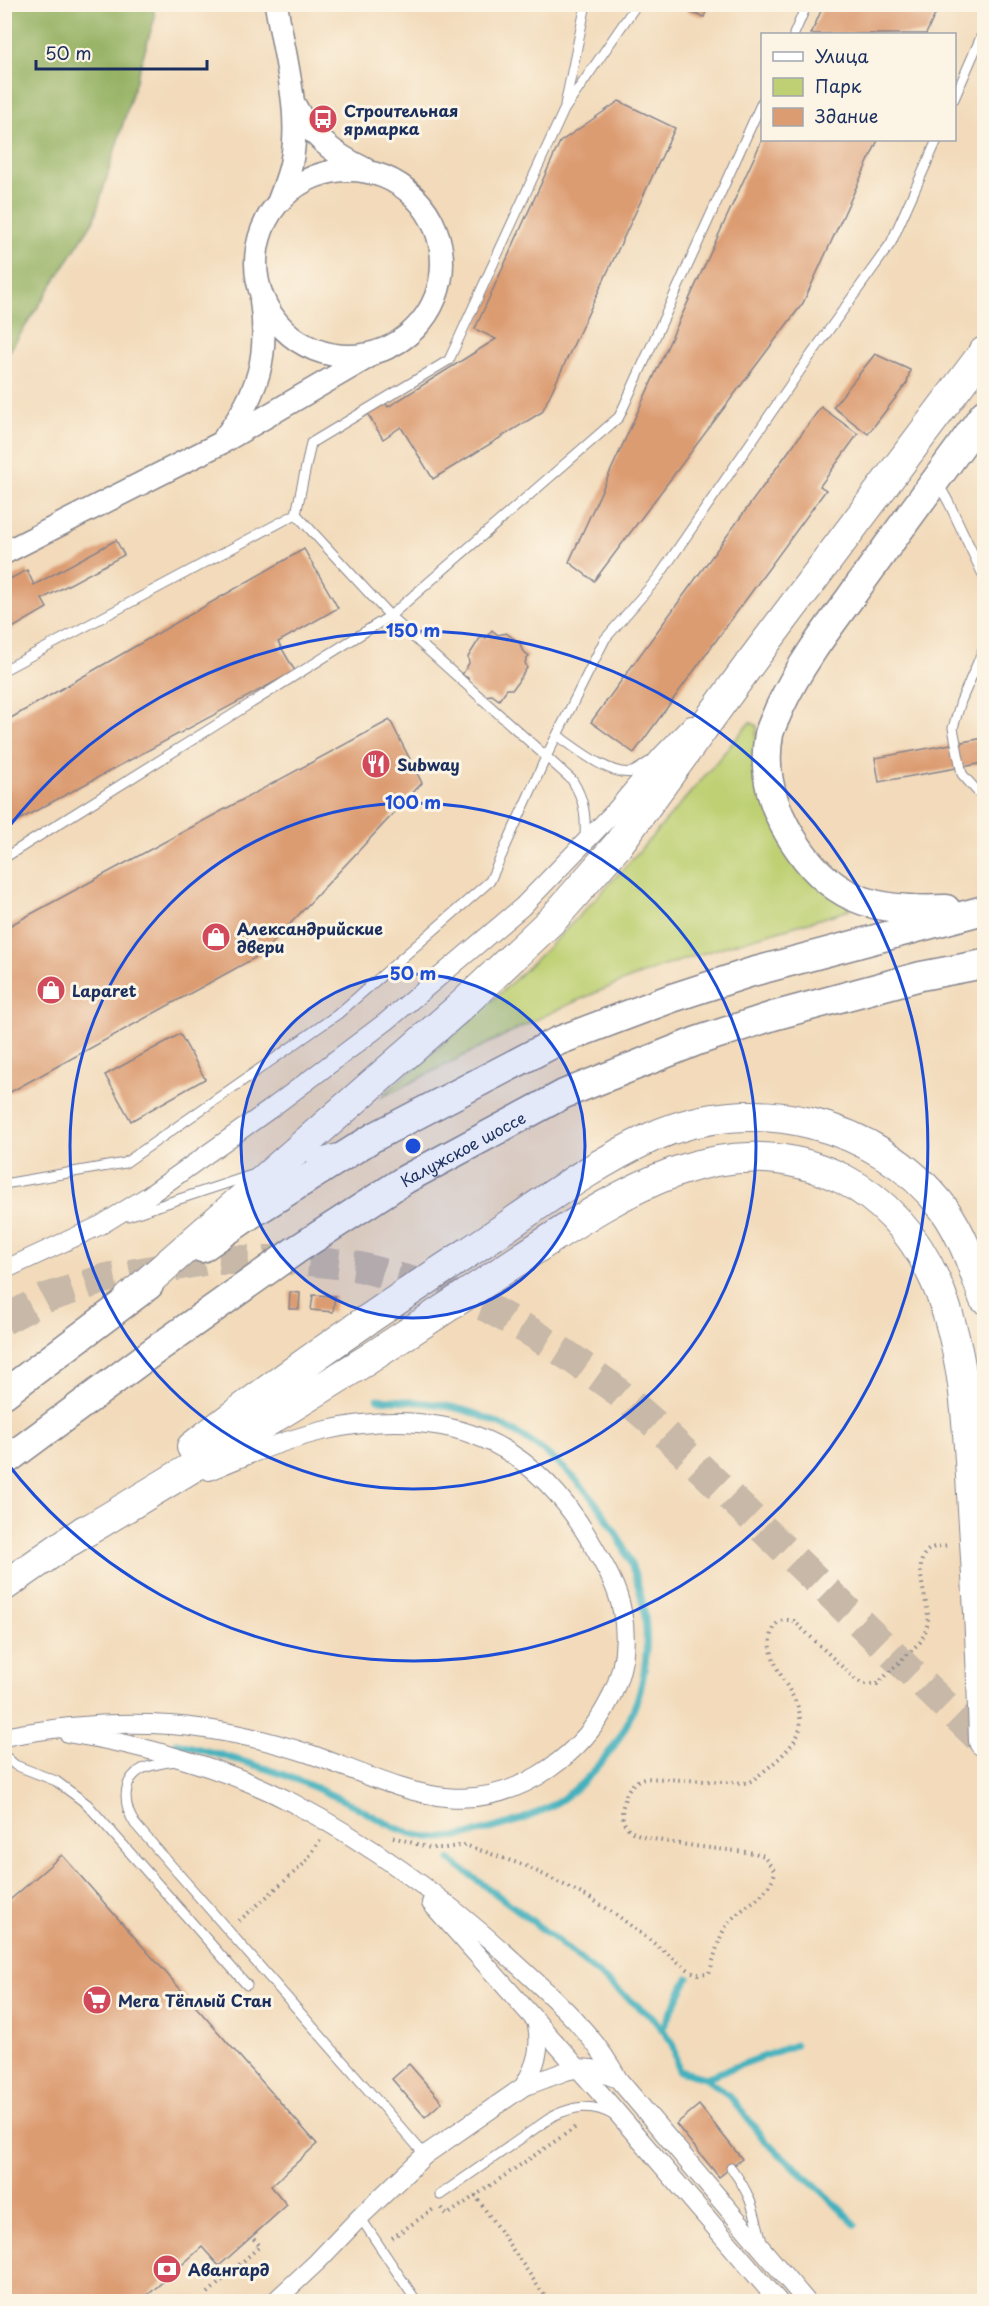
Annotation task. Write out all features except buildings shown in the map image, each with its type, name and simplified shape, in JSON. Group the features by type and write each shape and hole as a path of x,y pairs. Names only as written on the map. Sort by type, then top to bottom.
{"highway":[{"path":"129,1299 460,1008 552,919 617,846 754,658 984,352"},
{"path":"70,1542 243,1408 373,1315 609,1159 653,1137 684,1126 726,1116 769,1116 818,1124 866,1143 909,1172 944,1210 970,1257 984,1298"},
{"path":"4,1586 70,1542 369,1358 586,1215 624,1193 665,1175 705,1163 744,1158 783,1159 823,1169 859,1187 891,1212 919,1248 936,1283 951,1326 963,1374 968,1433 982,1651 984,1741"}],"main road":[{"path":"984,414 810,652 785,696 769,732 765,766 774,804 789,836 812,868 833,887 862,901 894,909 984,908"},
{"path":"4,1394 129,1299 250,1215 374,1137 558,1041 672,998 752,972 984,908"},
{"name":"Калужское шоссе","path":"4,1462 296,1250 406,1179 564,1094 697,1041 773,1016 921,976 984,964"},
{"path":"4,1484 158,1348"}],"street":[{"path":"221,444 237,422 258,377 264,350 264,322 256,271 256,253 260,235 278,203 291,164 294,142 292,100 276,4"},
{"path":"4,553 221,444 375,353 392,346 420,324 438,292 441,274 440,247 432,221 409,192 394,182 335,153 316,138 304,123 292,100"},
{"path":"278,203 299,186 323,174 359,171 377,175"},
{"path":"260,289 276,321 304,345 339,356 375,353"},
{"path":"4,1270 100,1225 148,1196 387,1021 522,907 615,811 661,756 754,658"},
{"path":"4,1737 90,1724 125,1722 208,1729 279,1744 412,1792 470,1798 500,1793 527,1783 551,1767 574,1749 594,1727 616,1686 625,1635 622,1611 603,1562 557,1491 534,1469 477,1437 444,1426 408,1421 375,1421 325,1428 236,1459 133,1503"},
{"path":"52,1731 91,1737 181,1760 263,1789 292,1803 337,1830 464,1917 542,1987 595,2042 618,2079 807,2301"},
{"path":"407,1876 579,2068 779,2301"},
{"path":"523,2087 531,2075 539,2049 536,2020"},
{"path":"274,2301 317,2262 424,2155 523,2087 566,2070 579,2068 592,2068 618,2079"}],"lane":[{"path":"564,110 586,4"},
{"path":"4,670 296,514 312,443 449,360 564,110 637,4"},
{"path":"794,33 807,4"},
{"path":"956,94 984,30"},
{"path":"4,858 390,616 619,417 761,104"},
{"path":"4,1184 125,1163 338,1014 489,881 546,757 605,639 657,579 891,243 937,141"},
{"path":"936,480 950,503 984,577"},
{"path":"296,514 390,616 572,780 581,793 586,813 585,843"},
{"path":"984,648 961,701 953,728 962,774 977,791 984,795"},
{"path":"557,735 585,755 612,770 631,772 661,756"},
{"path":"100,1225 374,1137"},
{"path":"4,1755 15,1765 56,1782 87,1804 247,1985"},
{"path":"181,1760 149,1767 133,1776 125,1794 131,1819 424,2155"},
{"path":"440,2195 553,2116 566,2110 585,2106 597,2108 624,2121"},
{"path":"731,2168 751,2200 765,2253"},
{"path":"360,2217 417,2301"}],"path":[{"path":"384,1832 412,1844 430,1848 465,1845 526,1866 590,1898 690,1971 698,1974 709,1973 726,1926 767,1891 775,1872 764,1856 755,1853 695,1846 642,1836 633,1832 626,1826 621,1812 630,1785 644,1778 747,1783 753,1780 789,1747 800,1729 801,1720 798,1709 771,1651 771,1639 779,1621 786,1619 794,1621 855,1679 869,1685 877,1684 925,1635 928,1614 920,1567 921,1559 930,1549 957,1543"},
{"path":"245,1930 238,1922 305,1863 323,1836 337,1830"},
{"path":"476,2195 549,2301"},
{"path":"208,2293 260,2246 252,2237"}],"green space":[{"path":"5,4 152,5 155,17 94,220 5,358"},
{"path":"750,722 757,726 754,766 850,910 705,953 619,983 528,1024 380,1098 494,999 574,922 664,824"}],"waterway":[{"path":"176,1743 254,1765 300,1781 404,1831 427,1837 448,1838 522,1819 562,1799 584,1781 605,1758 633,1711 645,1661 644,1611 630,1562 606,1517 573,1477 532,1443 486,1418 446,1406 378,1399"},
{"path":"450,1860 526,1916 654,2019 672,2042 679,2071 705,2078 730,2096 766,2142 855,2224"},
{"path":"663,2028 688,1978"},
{"path":"705,2078 795,2045"}],"tunnel":[{"path":"4,1320 46,1298 107,1278 210,1260 301,1260 360,1267 433,1287 486,1307 570,1357 612,1387 656,1425 984,1743"}],"place":[{"name":"Строительная ярмарка","path":"323,119"},
{"name":"Subway","path":"376,764"},
{"name":"Александрийские двери","path":"216,937"},
{"name":"Laparet","path":"51,990"},
{"name":"Мега Тёплый Cтан","path":"97,2000"},
{"name":"Авангард","path":"167,2269"}]}
